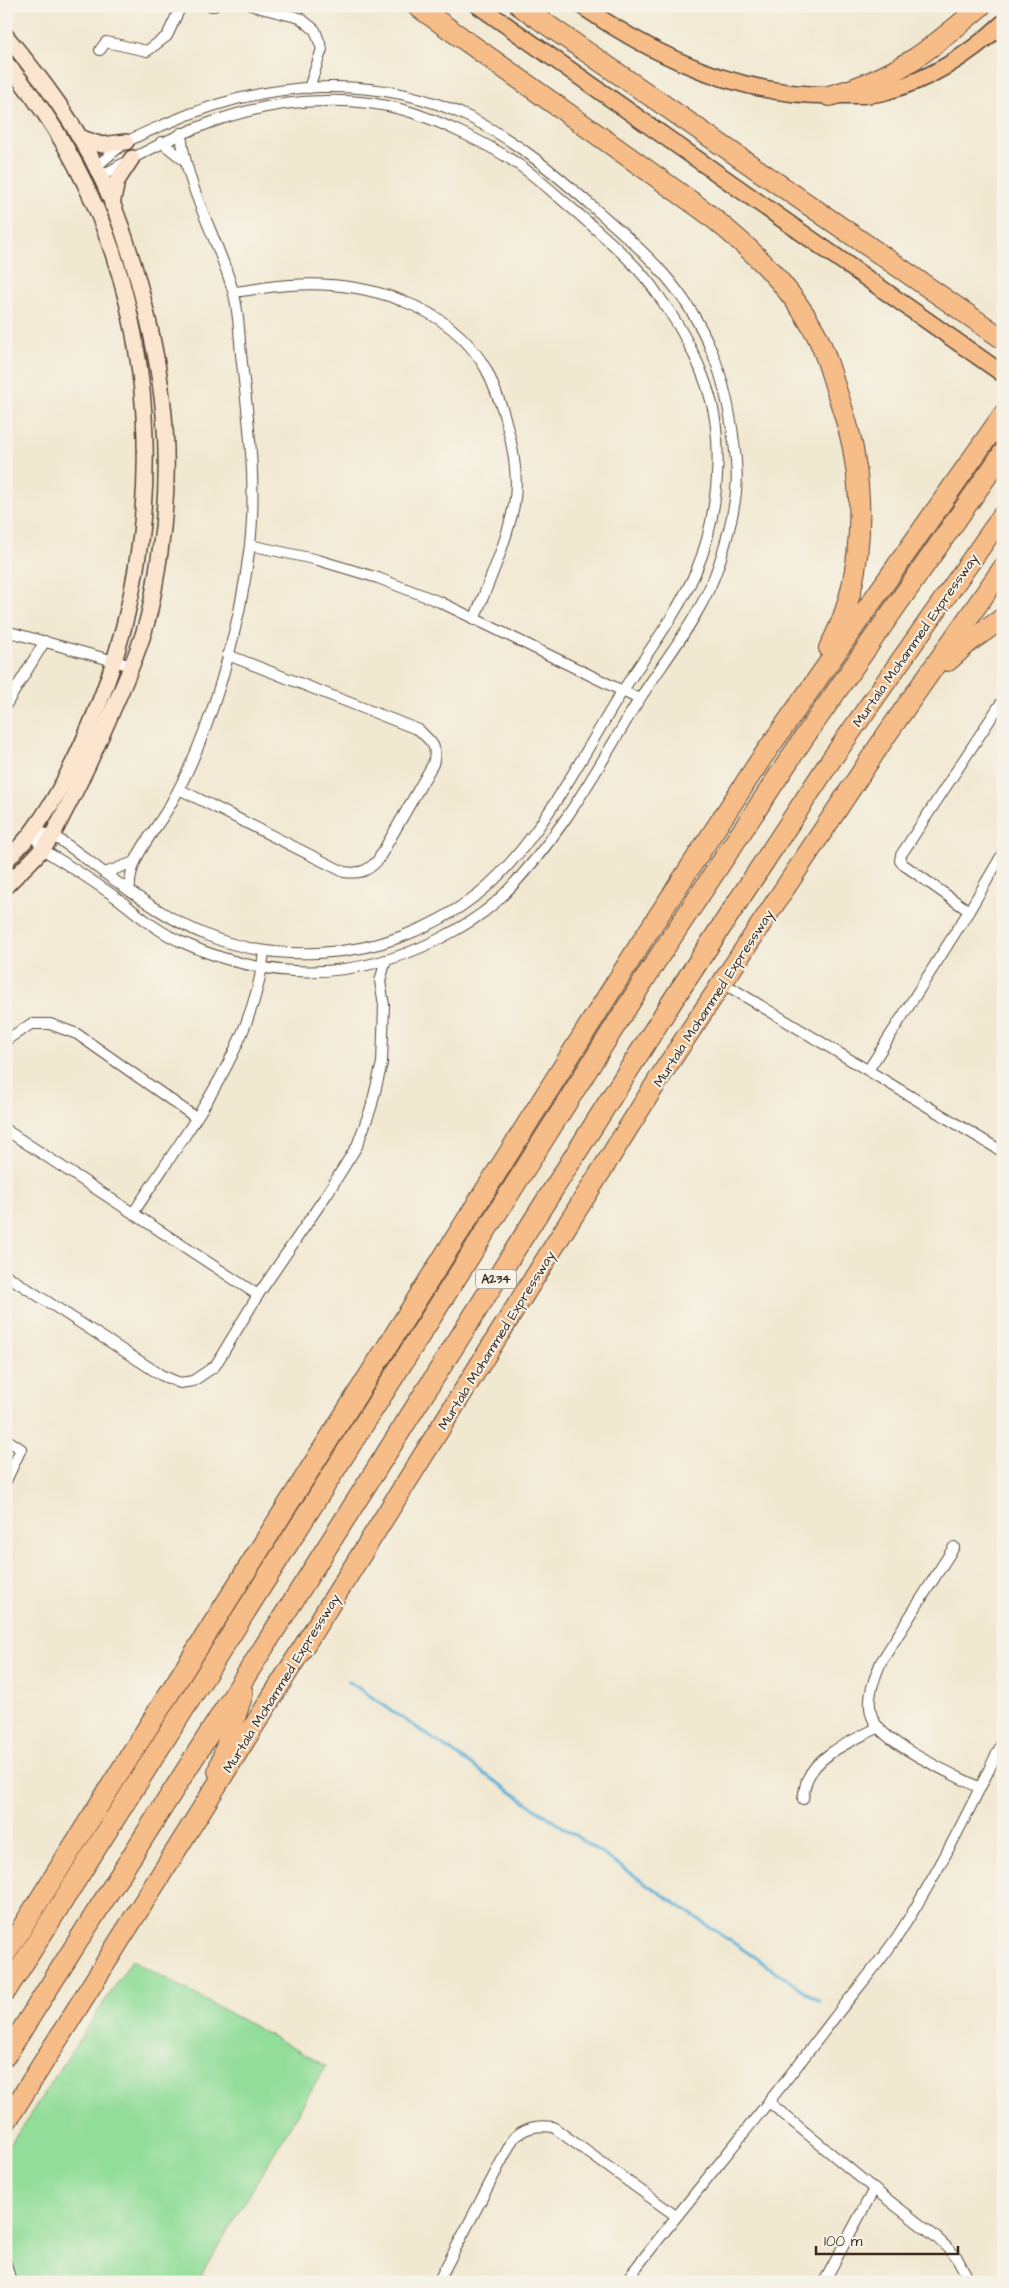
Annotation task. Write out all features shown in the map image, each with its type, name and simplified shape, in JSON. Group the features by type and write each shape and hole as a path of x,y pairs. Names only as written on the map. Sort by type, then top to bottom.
{"highway":[{"path":"6,1954 201,1640 644,938 808,687 832,643 845,608 854,573 859,532 858,491 854,454 831,371 816,333 794,299 769,268 742,241 703,210 417,6"},
{"path":"520,6 1003,339"},
{"path":"829,96 877,81 901,68 931,48 981,6"},
{"path":"760,762 1003,415"},
{"name":"A234","path":"6,1992 719,864 798,747 1003,453"},
{"name":"Murtala Mohammed Expressway","path":"6,2055 760,866 831,760 1003,515"},
{"name":"Murtala Mohammed Expressway","path":"6,2122 665,1069 887,734 1003,568"},
{"path":"887,734 946,663 969,642 1003,618"},
{"path":"155,1754 201,1640"},
{"path":"209,1799 252,1665"}],"main road":[{"path":"479,6 1003,374"},
{"path":"582,6 631,38 704,72 770,91 802,96 885,92 920,80 946,67 970,51 1003,23"}],"street":[{"path":"100,50 106,42 147,51 167,36 181,6"},
{"path":"253,6 300,18 315,30 322,49 309,88"},
{"path":"6,886 52,835 84,776 132,666 146,625 156,582 164,520 167,476 166,421 160,373 150,322 128,245 79,136 62,107 7,39"},
{"path":"6,63 62,140 77,166 111,251 130,313 137,349 146,440 145,490 139,558 128,616 115,661 93,720 66,777 32,832 6,861"},
{"path":"32,832 42,848 101,886 156,928 180,942 213,955 302,972 341,971 368,966 412,952 457,930 491,906 550,843 639,699 694,618 718,566 737,489 729,402 718,363 701,329 665,275 639,248 522,148 488,127 448,107 409,94 350,86 309,88 242,97 192,112 126,142 102,145 79,136"},
{"path":"32,832 52,835 130,891 206,936 241,948 264,952 319,953 364,949 408,935 452,911 478,894 510,864 539,826 623,690 666,627 696,570 706,542 718,459 716,422 696,360 658,294 626,257 520,165 435,121 404,110 368,103 322,101 281,104 199,125 132,158 96,172 77,166"},
{"path":"130,891 129,883 134,862 158,826 179,789 204,730 228,655 250,545 252,489 249,421 234,292 184,160 181,133"},
{"path":"90,197 96,172 126,142"},
{"path":"162,142 184,160"},
{"path":"112,206 117,181 132,158"},
{"path":"234,292 291,285 352,286 381,293 429,314 457,334 486,369 508,427 515,475 514,504 503,544 474,620"},
{"path":"250,545 318,560 378,578 440,602 639,699"},
{"path":"6,631 132,666"},
{"path":"6,705 45,641"},
{"path":"179,789 344,872 356,874 369,870 378,860 433,764 436,751 433,744 419,730 228,655"},
{"path":"969,911 900,861 901,855 1001,703"},
{"path":"869,1069 969,911 1003,853"},
{"path":"105,874 134,862"},
{"path":"134,1212 221,1077 240,1039 257,991 264,952"},
{"path":"6,1275 161,1375 180,1383 193,1381 215,1366 258,1295 327,1194 357,1146 371,1108 382,1062 384,1005 380,980 386,960"},
{"path":"368,966 380,980"},
{"path":"723,983 869,1069 1003,1152"},
{"path":"6,1040 32,1024 50,1024 77,1034 195,1118"},
{"path":"6,1130 134,1212 258,1295"},
{"path":"6,1439 21,1449 6,1481"},
{"path":"954,1547 881,1662 870,1693 871,1708 874,1721 892,1740 980,1788"},
{"path":"803,1799 808,1780 814,1770 839,1748 879,1727"},
{"path":"625,2282 676,2216 770,2102 897,1936 955,1840 1003,1741"},
{"path":"770,2102 874,2189 936,2237 956,2256 970,2282"},
{"path":"438,2282 513,2139 519,2133 533,2127 553,2126 676,2216"},
{"path":"824,2282 874,2189"},
{"path":"6,2264 11,2282"}],"green space":[{"path":"132,1960 326,2066 197,2282 6,2282 6,2151"}],"waterway":[{"path":"348,1681 819,2001"}]}
